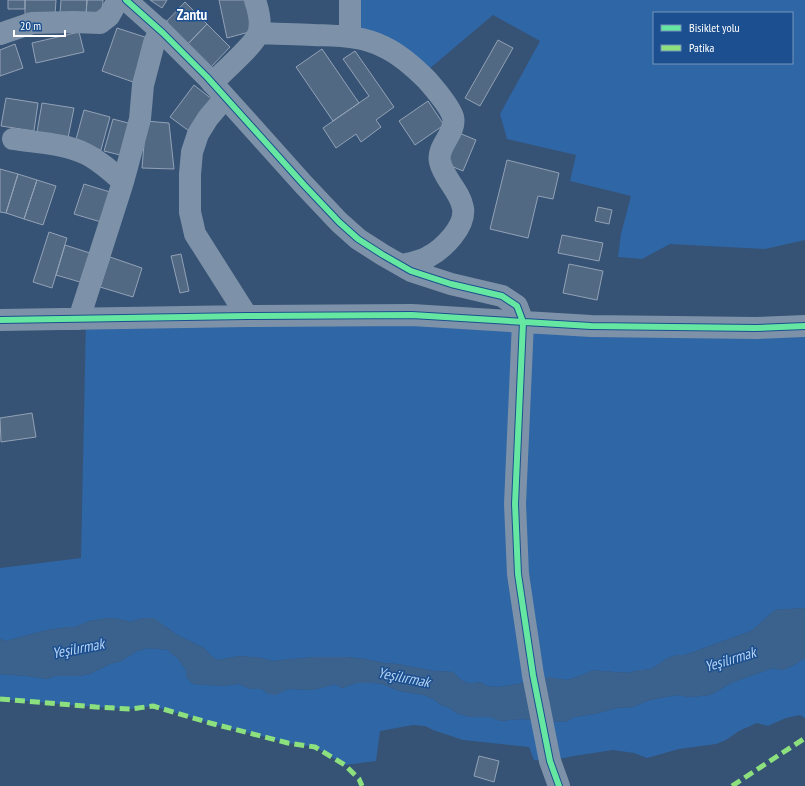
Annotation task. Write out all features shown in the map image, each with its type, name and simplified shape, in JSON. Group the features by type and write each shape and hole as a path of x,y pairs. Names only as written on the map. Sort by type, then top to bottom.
{"street":[{"path":"0,34 32,23 100,23 109,16 118,0"},
{"path":"126,0 160,29 339,222 358,239 411,271 451,284 502,296 517,306 523,322 515,504 518,574 533,675 550,761 559,786"},
{"path":"247,316 195,234 190,212 190,174 192,152 198,134 208,118 219,91 259,33 258,11 255,0"},
{"path":"350,0 350,36"},
{"path":"79,319 123,182 140,119 143,85 154,43 160,29"},
{"path":"259,33 350,36 384,47 400,57 436,90 452,116 452,127 440,150 439,161 444,174 458,195 463,208 461,222 455,234 443,248 427,258 402,266"},
{"path":"13,140 63,146 85,154 103,164 123,182"},
{"path":"0,320 412,315 591,326 756,328 805,326"}],"shaded area":[{"path":"350,0 805,0 805,240 765,249 670,244 642,259 618,257 621,234 631,196 570,181 576,155 507,139 500,114 540,41 493,15 422,75 350,36"},
{"path":"86,319 805,326 805,608 775,610 751,631 685,655 677,655 668,658 651,669 638,670 629,673 594,670 567,680 542,680 499,687 487,686 481,682 468,683 459,678 453,672 434,671 347,657 314,657 272,661 262,658 240,656 217,660 204,648 177,635 159,623 144,618 130,622 108,618 90,621 75,627 47,630 6,641 0,639 0,568 81,558"},
{"path":"148,648 168,650 178,659 186,670 186,677 193,684 222,686 239,684 251,689 262,689 268,694 281,692 288,689 313,690 335,684 342,688 356,683 373,683 382,684 400,691 424,695 441,705 450,708 456,713 470,717 490,717 501,721 521,719 566,722 574,717 617,708 633,707 654,699 677,695 690,697 710,695 733,682 773,668 782,670 805,658 805,718 800,715 786,718 768,726 757,723 716,744 679,749 647,758 634,753 613,750 550,761 534,760 529,747 463,740 425,726 413,725 380,731 376,761 345,765 315,747 288,743 210,723 153,706 130,709 0,699 0,674 47,679 55,676 78,676 90,674 110,664 121,661 137,651"}],"water":[{"name":"Yeşilırmak","path":"805,608 805,658 792,666 782,670 773,668 733,682 710,695 690,697 677,695 654,699 633,707 617,708 574,717 566,722 521,719 501,721 489,717 470,717 456,713 450,708 441,705 424,695 400,691 382,684 373,683 356,683 342,688 335,684 313,690 288,689 276,695 268,694 262,689 251,689 239,684 222,686 193,684 186,677 186,670 178,659 168,650 148,648 137,651 121,661 110,664 90,674 78,676 55,676 47,679 0,674 0,639 6,641 47,630 75,627 90,621 108,618 130,622 144,618 154,618 177,635 204,648 217,660 240,656 262,658 272,661 314,657 347,657 434,671 453,672 459,678 468,683 481,682 487,686 499,687 542,680 549,677 567,680 594,670 629,673 638,670 651,669 668,658 677,655 685,655 751,631 775,610"}],"building":[{"path":"8,0 25,0 25,9 8,9"},
{"path":"25,0 56,0 55,15 25,15"},
{"path":"61,0 87,0 86,15 60,13"},
{"path":"87,0 103,0 102,16 86,15"},
{"path":"150,0 167,0 162,8"},
{"path":"219,0 246,0 253,31 227,38"},
{"path":"185,2 207,24 187,45 165,23"},
{"path":"207,24 230,47 211,67 187,45"},
{"path":"117,28 148,38 133,82 102,71"},
{"path":"79,32 84,52 36,63 32,43"},
{"path":"498,40 513,48 480,106 465,98"},
{"path":"15,44 23,68 0,76 0,50"},
{"path":"322,49 359,103 333,121 296,67"},
{"path":"355,51 394,107 376,120 381,127 361,142 356,134 336,148 323,128 369,96 343,59"},
{"path":"194,85 213,100 189,131 170,117"},
{"path":"6,98 38,103 34,131 1,126"},
{"path":"428,101 444,125 415,145 399,121"},
{"path":"42,103 74,108 68,138 37,132"},
{"path":"84,110 110,117 101,150 75,143"},
{"path":"113,119 132,124 124,156 104,151"},
{"path":"146,121 169,123 174,169 142,168"},
{"path":"459,133 476,140 463,171 446,164"},
{"path":"507,160 559,173 553,199 538,196 528,238 490,229"},
{"path":"0,169 18,174 6,213 0,212"},
{"path":"18,174 37,180 24,219 6,213"},
{"path":"37,180 56,186 43,225 24,219"},
{"path":"84,184 110,192 101,222 74,214"},
{"path":"598,207 612,210 609,224 595,221"},
{"path":"49,232 67,238 52,288 33,282"},
{"path":"562,235 603,243 599,261 558,253"},
{"path":"65,245 90,253 80,282 56,275"},
{"path":"181,254 189,291 180,293 171,256"},
{"path":"110,257 142,268 133,297 100,287"},
{"path":"569,264 603,271 597,300 563,293"},
{"path":"32,413 36,437 1,442 0,418"},
{"path":"479,756 499,761 494,782 474,776"}],"marked path":[{"path":"0,699 130,709 153,706 210,723 288,743 315,747 345,765 359,779 362,786"},
{"path":"732,786 805,738"}],"cycle path":[{"path":"126,0 163,33 207,77 304,185 339,222 358,239 411,271 451,284 502,296 517,306 523,322 515,504 518,574 533,675 550,761 559,786"},
{"path":"0,320 412,315 591,326 756,328 805,326"}],"district":[{"name":"Zantu","path":"192,14"}]}
